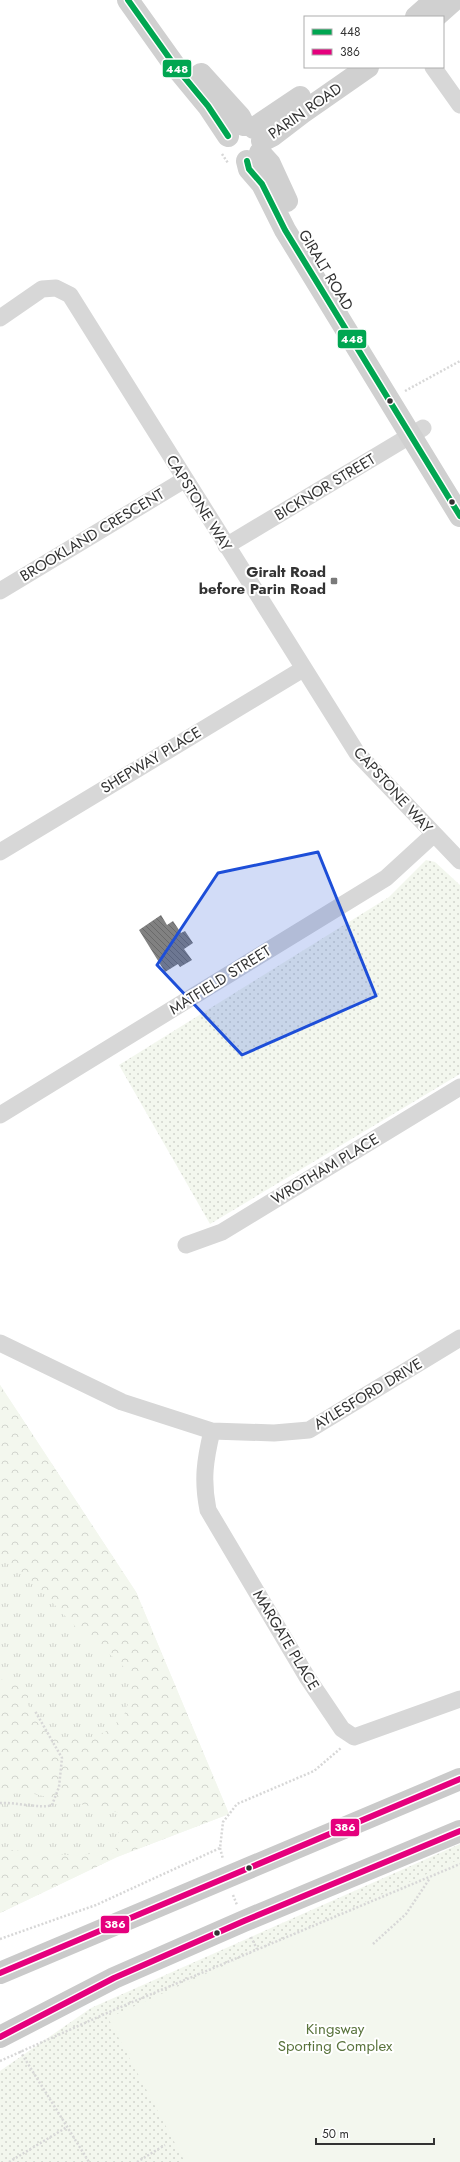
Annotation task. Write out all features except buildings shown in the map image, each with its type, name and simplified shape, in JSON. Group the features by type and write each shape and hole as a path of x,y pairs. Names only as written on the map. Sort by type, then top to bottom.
{"main road":[{"path":"0,1973 460,1779"},
{"path":"0,2038 114,1978 244,1921 460,1831"}],"street":[{"name":"GIRALT ROAD","path":"128,0 175,66 208,106 249,140 270,164 276,181 297,222 401,393 417,432 460,516"},
{"name":"GIRALT ROAD","path":"145,0 174,41 220,96 240,117 249,140 249,169 262,184 286,230 417,432 460,489"},
{"path":"417,16 435,0"},
{"path":"436,16 454,0"},
{"name":"PARIN ROAD","path":"249,140 344,68"},
{"name":"PARIN ROAD","path":"249,140 272,136 367,68"},
{"path":"434,68 460,105"},
{"name":"CAPSTONE WAY","path":"0,318 42,289 56,288 70,295 184,480 357,753 433,835 460,861"},
{"name":"BICKNOR STREET","path":"226,546 417,432"},
{"name":"BROOKLAND CRESCENT","path":"0,591 184,480"},
{"name":"SHEPWAY PLACE","path":"0,852 303,669"},
{"name":"MATFIELD STREET","path":"0,1115 386,878 433,835"},
{"name":"WROTHAM PLACE","path":"186,1245 222,1232 460,1087"},
{"name":"AYLESFORD DRIVE","path":"0,1343 122,1402 212,1431 274,1433 309,1430 460,1338"},
{"name":"MARGATE PLACE","path":"212,1431 204,1463 204,1493 208,1510 307,1677 342,1729 354,1737"},
{"path":"354,1737 460,1699"}],"path":[{"path":"401,393 460,360"},
{"path":"0,1803 17,1802 46,1807 52,1805 58,1787 62,1758 36,1711"},
{"path":"257,1949 226,1877 220,1848 224,1822 237,1804 314,1771 354,1737"},
{"path":"0,1939 96,1905 220,1848"},
{"path":"0,2061 257,1949 460,1864"},
{"path":"374,1944 406,1914 430,1877"},
{"path":"20,2051 89,2162"},
{"path":"9,2162 67,2127"},
{"path":"137,2162 165,2145"}],"highlighted area":[{"path":"318,852 376,996 242,1055 157,965 218,873"}],"green space":[{"path":"426,860 435,862 460,885 460,1074 210,1224 119,1065 389,897"},
{"path":"0,1385 136,1592 229,1814 117,1857 0,1913"},
{"path":"0,1385 136,1592 229,1814 117,1857 0,1913 0,1849 67,1855 115,1853 121,1813 34,1794 0,1793 0,1679 23,1687 28,1695 28,1705 37,1721 48,1733 62,1739 89,1739 109,1730 124,1715 132,1693 128,1671 113,1657 89,1641 30,1579 0,1558"},
{"name":"Kingsway Sporting Complex","path":"460,1844 460,2162 0,2162 0,2071 91,2008"},
{"name":"Kingsway Sporting Complex","path":"460,1859 460,2162 185,2162 108,2018"}],"transit line":[{"name":"448","path":"128,0 175,66 208,106 228,136"},
{"name":"448","path":"247,161 249,169 262,184 285,230 460,516"},
{"name":"386","path":"0,1973 460,1779"},
{"name":"386","path":"0,2037 114,1978 244,1921 460,1831"}],"place":[{"name":"Giralt Road before Parin Road","path":"334,581"}]}
